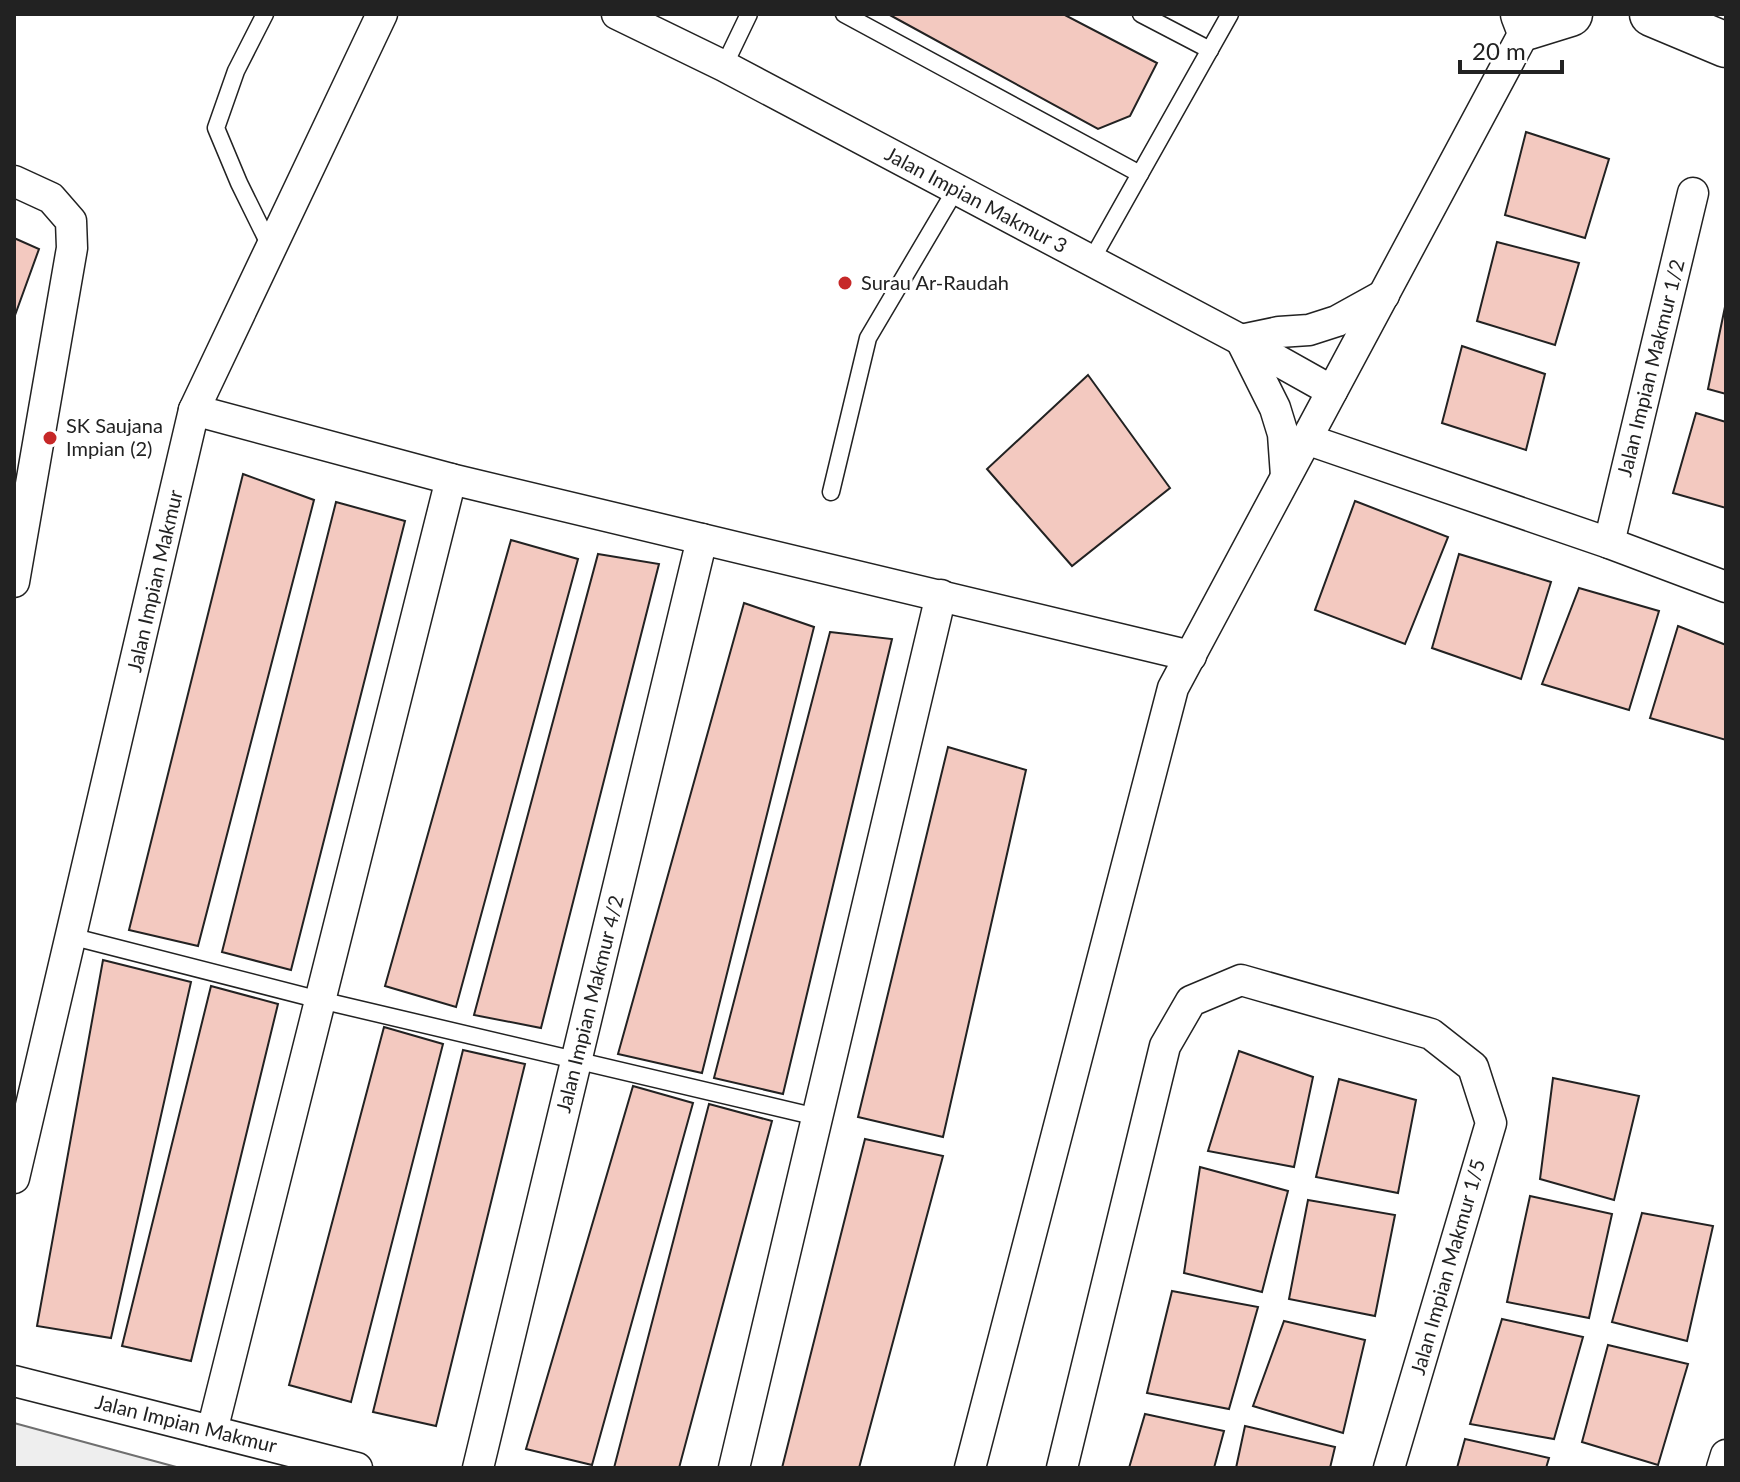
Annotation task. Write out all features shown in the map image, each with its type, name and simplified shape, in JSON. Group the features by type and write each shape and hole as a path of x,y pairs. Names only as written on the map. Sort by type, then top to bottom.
{"street":[{"name":"Jalan Impian Makmur","path":"14,1178 194,410 382,14"},
{"name":"Jalan Impian Makmur 3","path":"617,14 724,66 1332,391"},
{"path":"970,1468 1173,688 1384,295 1528,18 1570,14"},
{"path":"1652,14 1726,45"},
{"path":"14,181 51,198 71,221 72,248 14,582"},
{"name":"Jalan Impian Makmur 1/2","path":"1609,543 1693,193"},
{"path":"1286,477 1283,434 1275,408 1241,340 1309,330 1337,321 1384,295"},
{"path":"194,410 451,479 1191,656"},
{"path":"1306,439 1609,543 1726,587"},
{"path":"212,1431 451,479"},
{"name":"Jalan Impian Makmur 4/2","path":"478,1468 702,539"},
{"path":"734,1468 941,595"},
{"name":"Jalan Impian Makmur 1/5","path":"1062,1468 1165,1046 1191,1001 1241,980 1431,1034 1473,1067 1491,1123 1389,1468"},
{"name":"Jalan Impian Makmur","path":"14,1381 357,1468"},
{"path":"1722,1468 1726,1455"}],"lane":[{"path":"265,14 236,71 216,128 271,248"},
{"path":"724,66 749,14"},
{"path":"844,14 1140,174"},
{"path":"1141,14 1210,50"},
{"path":"1091,261 1230,14"},
{"path":"831,492 868,338 956,189"},
{"path":"70,936 320,1000 817,1117"}],"shaded area":[{"path":"14,1423 180,1468 14,1468"}],"building":[{"path":"888,14 1063,14 1157,63 1130,116 1098,129"},
{"path":"1526,132 1609,159 1585,238 1505,215"},
{"path":"14,238 39,249 14,318"},
{"path":"1497,242 1579,263 1555,345 1477,321"},
{"path":"1726,302 1726,394 1708,389"},
{"path":"1462,346 1545,374 1526,450 1442,423"},
{"path":"1088,375 1170,488 1072,566 987,469"},
{"path":"1696,413 1726,422 1726,508 1673,493"},
{"path":"243,474 314,500 198,946 129,930"},
{"path":"1355,501 1448,537 1405,644 1315,610"},
{"path":"336,502 405,521 291,970 222,952"},
{"path":"511,540 578,559 456,1007 385,986"},
{"path":"598,554 659,564 541,1028 474,1015"},
{"path":"1459,554 1551,582 1521,679 1432,648"},
{"path":"1579,588 1659,611 1629,710 1542,684"},
{"path":"744,603 814,627 702,1073 618,1054"},
{"path":"1678,626 1726,645 1726,740 1650,718"},
{"path":"830,632 892,639 783,1094 714,1078"},
{"path":"948,747 1026,770 943,1137 858,1117"},
{"path":"103,960 191,982 111,1338 37,1326"},
{"path":"211,986 278,1004 191,1361 122,1346"},
{"path":"384,1027 443,1044 351,1402 289,1385"},
{"path":"463,1050 525,1064 436,1426 373,1412"},
{"path":"1239,1051 1313,1077 1294,1167 1208,1151"},
{"path":"1553,1078 1639,1096 1614,1200 1540,1179"},
{"path":"1339,1079 1416,1100 1398,1193 1316,1177"},
{"path":"633,1086 693,1103 592,1465 526,1449"},
{"path":"709,1104 772,1121 679,1468 614,1468"},
{"path":"865,1139 943,1156 859,1468 782,1468"},
{"path":"1200,1167 1288,1191 1262,1292 1184,1273"},
{"path":"1530,1196 1612,1214 1589,1318 1507,1302"},
{"path":"1308,1200 1395,1215 1375,1316 1289,1299"},
{"path":"1642,1213 1713,1226 1687,1341 1612,1322"},
{"path":"1172,1291 1258,1307 1229,1409 1147,1393"},
{"path":"1502,1319 1583,1337 1554,1439 1470,1424"},
{"path":"1284,1321 1365,1340 1343,1433 1253,1406"},
{"path":"1608,1345 1688,1364 1658,1465 1582,1442"},
{"path":"1145,1414 1224,1431 1214,1468 1129,1468"},
{"path":"1245,1426 1335,1447 1330,1468 1236,1468"},
{"path":"1465,1439 1549,1458 1546,1468 1457,1468"}],"place":[{"name":"Surau Ar-Raudah","path":"845,283"},
{"name":"SK Saujana Impian (2)","path":"50,438"}]}
